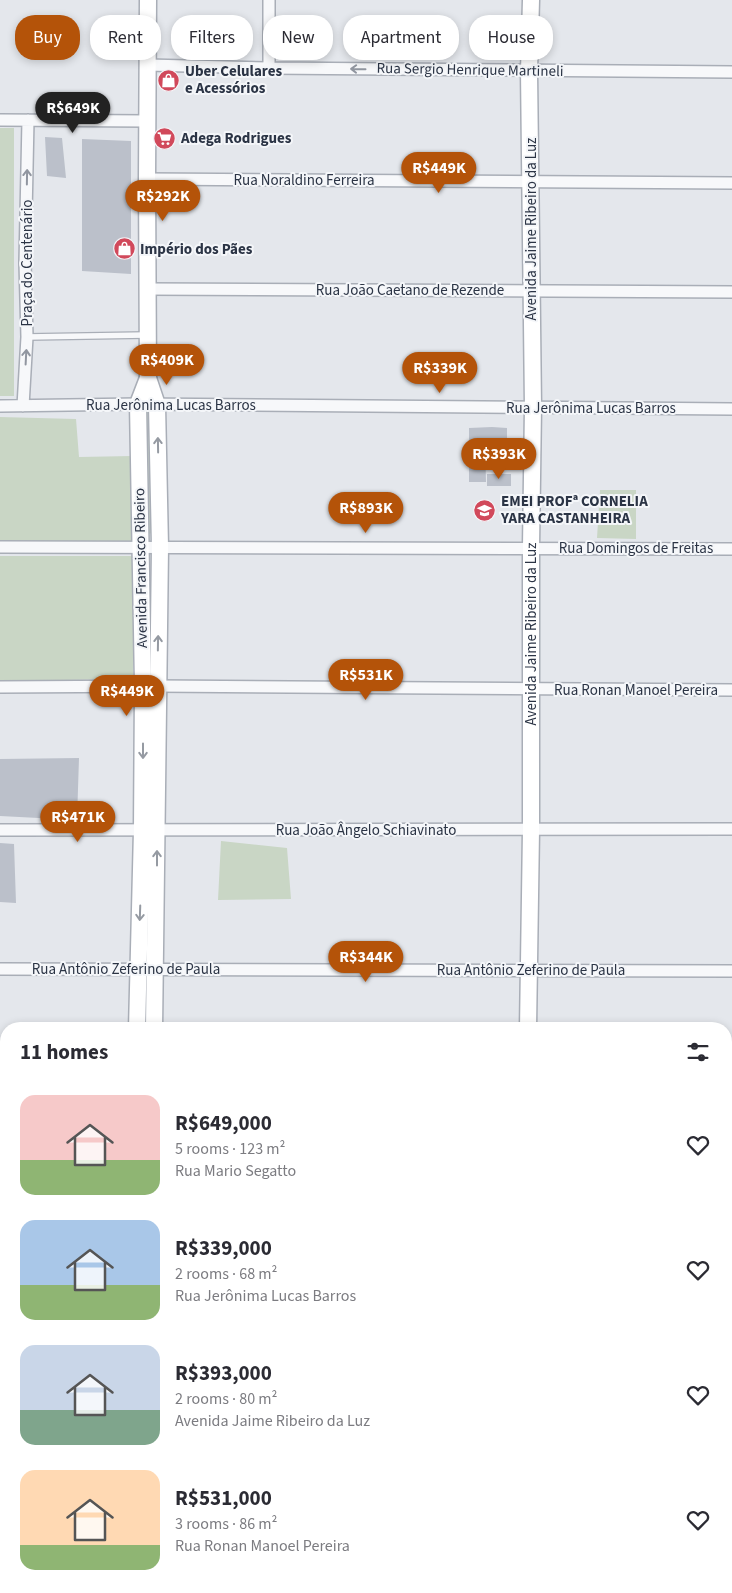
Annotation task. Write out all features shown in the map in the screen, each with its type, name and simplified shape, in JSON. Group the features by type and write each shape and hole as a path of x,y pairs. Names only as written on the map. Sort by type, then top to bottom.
{"street":[{"name":"Avenida Francisco Ribeiro","path":"148,0 146,180 148,378 157,405 160,547 150,686"},
{"path":"269,0 269,68"},
{"name":"Avenida Jaime Ribeiro da Luz","path":"528,1022 533,407 529,71 531,0"},
{"name":"Rua Sergio Henrique Martineli","path":"148,65 269,68 732,72"},
{"path":"0,120 147,121"},
{"name":"Praça do Centenário","path":"23,406 27,337 25,263 28,120"},
{"name":"Rua Noraldino Ferreira","path":"146,180 732,183"},
{"name":"Rua João Caetano de Rezende","path":"148,289 732,292"},
{"name":"Avenida Francisco Ribeiro","path":"148,378 138,404 141,547 150,686 150,830 156,969 154,1022"},
{"name":"Rua Jerônima Lucas Barros","path":"0,406 138,404 732,409"},
{"path":"139,469 158,468"},
{"name":"Rua Domingos de Freitas","path":"0,547 732,549"},
{"name":"Rua Ronan Manoel Pereira","path":"0,687 150,686 732,690"},
{"name":"Rua João Ângelo Schiavinato","path":"0,830 732,830"},
{"name":"Avenida Francisco Ribeiro","path":"137,1022 138,969 150,830"},
{"name":"Rua Antônio Zeferino de Paula","path":"0,969 732,971"}],"lane":[{"path":"27,337 148,335"}],"green space":[{"path":"0,128 14,128 14,396 0,396"},
{"path":"148,410 151,412 152,533 148,534 144,412"},
{"path":"0,417 76,419 79,457 132,456 134,542 0,541"},
{"path":"600,490 636,490 636,539 597,538"},
{"path":"0,556 133,556 133,679 0,681"},
{"path":"221,841 287,848 291,899 218,900"}],"building":[{"path":"45,137 62,138 66,178 47,176"},
{"path":"82,139 131,141 131,274 82,271"},
{"path":"469,428 507,428 507,443 485,444 486,482 469,482"},
{"path":"487,474 511,474 511,486 487,486"},
{"path":"79,758 77,820 0,816 0,759"},
{"path":"0,843 14,844 16,903 0,902"}],"place":[{"name":"Uber Celulares e Acessórios","path":"169,80"},
{"name":"Adega Rodrigues","path":"165,138"},
{"name":"Império dos Pães","path":"124,249"},
{"name":"EMEI PROFª CORNELIA YARA CASTANHEIRA","path":"485,510"}]}
